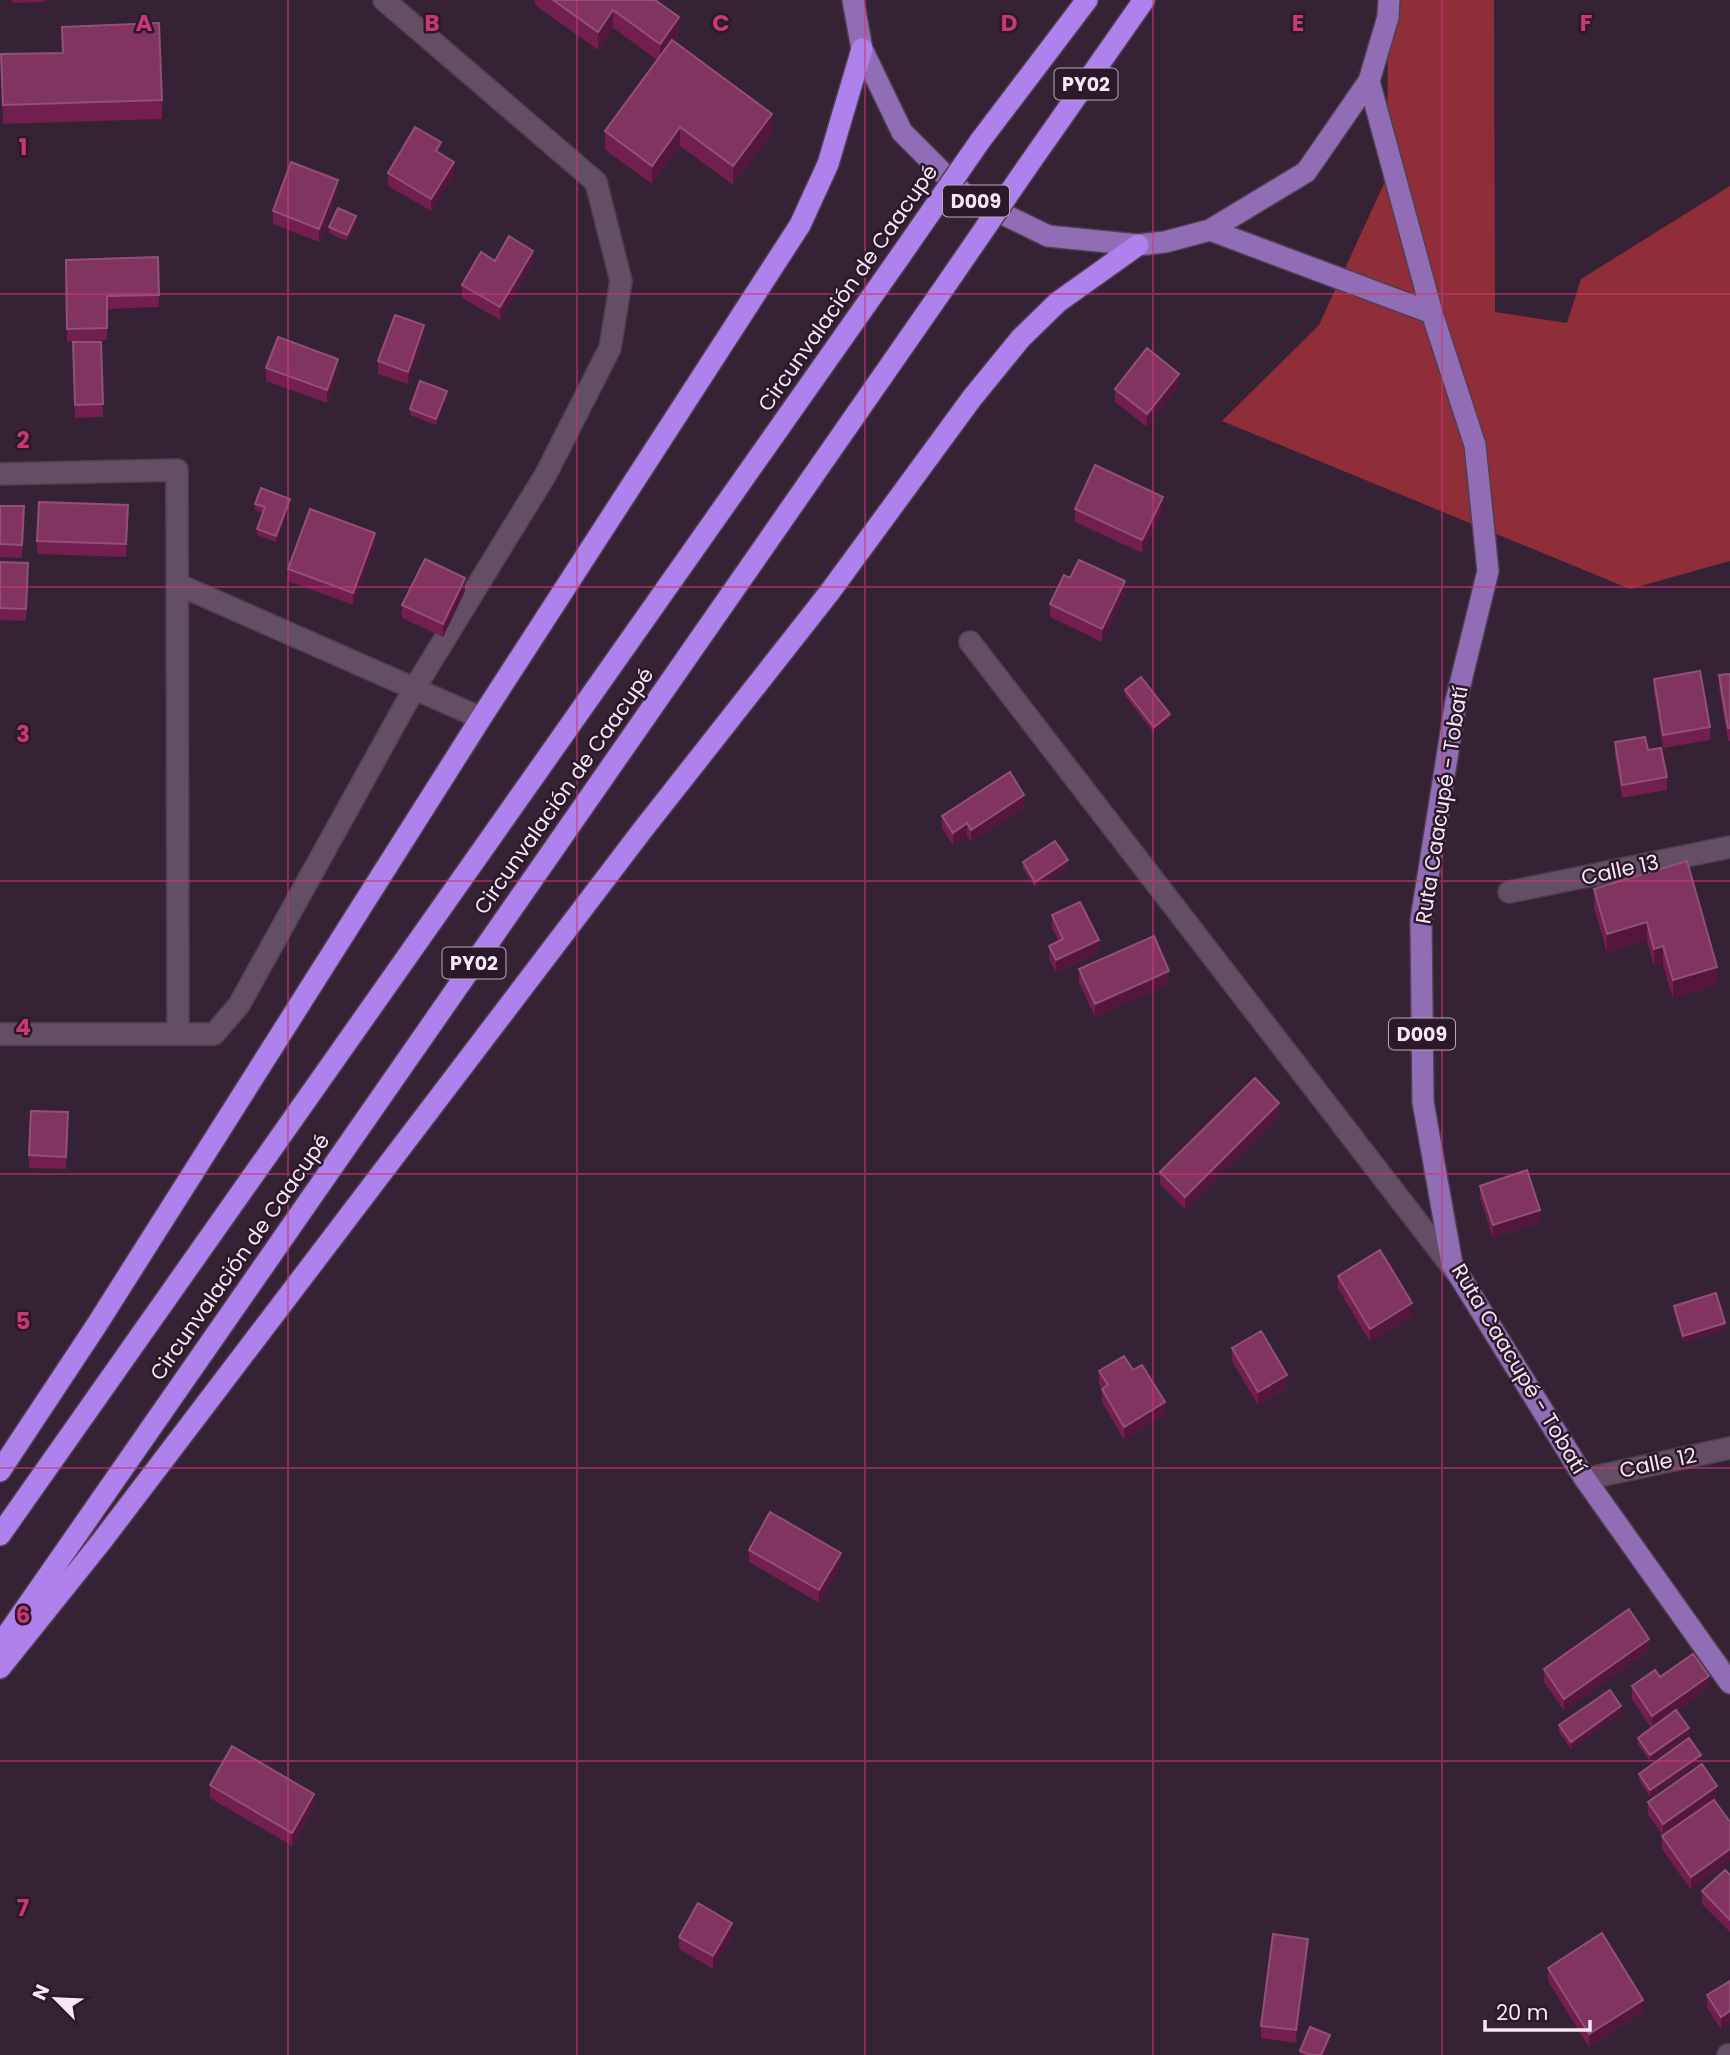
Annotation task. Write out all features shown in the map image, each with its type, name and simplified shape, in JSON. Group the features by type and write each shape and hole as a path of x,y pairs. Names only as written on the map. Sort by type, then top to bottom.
{"highway":[{"name":"Circunvalación de Caacupé","path":"0,1535 980,141 1087,0"},
{"name":"Circunvalación de Caacupé","path":"0,1645 1144,0"},
{"path":"0,1471 96,1326 481,718 800,225 828,164 862,49"},
{"path":"0,1668 101,1542 641,832 829,593 972,398 1021,338 1059,302 1138,245"}],"main road":[{"name":"D009","path":"853,0 862,49 902,132 966,196 1048,236 1138,245 1165,242 1210,230 1306,173 1369,81 1388,17 1390,0"},
{"name":"Ruta Caacupé - Tobatí","path":"1369,81 1432,313 1475,445 1488,572 1456,702 1422,920 1423,1102 1452,1264 1586,1479 1730,1684"},
{"path":"1210,230 1432,313"}],"street":[{"path":"0,1034 214,1034 239,1006 414,689 546,474 610,348 621,281 596,182 384,0"},
{"path":"0,474 177,470 178,1034"},
{"path":"177,584 481,718"},
{"path":"970,642 1459,1276"},
{"name":"Calle 13","path":"1509,892 1730,847"},
{"name":"Calle 12","path":"1586,1479 1730,1448"}],"shaded area":[{"path":"1397,0 1494,0 1495,312 1567,323 1581,279 1730,186 1730,561 1630,589 1222,421 1319,325 1387,177 1388,17"}],"building":[{"path":"553,0 655,0 679,17 660,44 613,10 598,32"},
{"path":"159,23 162,100 3,105 1,54 63,53 62,27"},
{"path":"672,40 772,114 733,166 680,127 652,166 605,131"},
{"path":"415,127 441,142 436,151 454,162 431,199 388,173"},
{"path":"291,162 338,180 319,229 273,211"},
{"path":"338,208 356,216 347,235 329,227"},
{"path":"509,236 533,251 500,307 462,285 481,252 495,261"},
{"path":"158,257 159,295 107,296 107,328 67,329 66,260"},
{"path":"395,315 424,325 408,372 378,361"},
{"path":"278,337 338,359 327,390 266,368"},
{"path":"73,342 101,342 103,404 75,405"},
{"path":"1147,348 1179,374 1147,414 1115,389"},
{"path":"420,381 447,391 436,419 410,409"},
{"path":"1095,465 1163,497 1142,540 1075,509"},
{"path":"261,488 290,499 276,536 257,529 265,507 255,504"},
{"path":"39,502 128,505 126,544 37,541"},
{"path":"0,506 24,506 22,545 0,544"},
{"path":"310,509 375,533 353,593 288,569"},
{"path":"425,559 465,578 443,624 402,605"},
{"path":"1079,560 1125,581 1102,629 1050,604 1064,575 1070,578"},
{"path":"0,562 28,563 26,609 0,608"},
{"path":"1700,671 1710,727 1663,735 1654,679"},
{"path":"1730,674 1730,728 1728,728 1719,675"},
{"path":"1141,677 1170,714 1154,727 1125,690"},
{"path":"1645,737 1648,750 1661,748 1667,777 1622,785 1615,742"},
{"path":"1010,772 1024,795 971,830 967,823 953,833 942,816"},
{"path":"1055,841 1068,860 1035,882 1023,862"},
{"path":"1687,861 1717,967 1673,980 1663,946 1654,949 1647,922 1607,934 1594,889"},
{"path":"1080,902 1099,940 1056,960 1049,946 1063,939 1052,915"},
{"path":"1154,936 1169,971 1095,1004 1079,969"},
{"path":"1255,1078 1279,1103 1185,1197 1160,1172"},
{"path":"31,1111 68,1112 66,1157 29,1155"},
{"path":"1527,1170 1540,1210 1493,1225 1480,1186"},
{"path":"1380,1250 1412,1303 1370,1329 1338,1276"},
{"path":"1716,1293 1725,1323 1683,1336 1674,1306"},
{"path":"1261,1331 1287,1375 1258,1392 1232,1348"},
{"path":"1124,1356 1133,1370 1142,1365 1165,1402 1124,1427 1102,1389 1108,1385 1099,1371"},
{"path":"770,1512 841,1553 819,1590 749,1550"},
{"path":"1629,1609 1649,1639 1564,1699 1544,1669"},
{"path":"1693,1654 1709,1676 1652,1716 1632,1686 1655,1670 1660,1677"},
{"path":"1610,1690 1621,1706 1571,1742 1559,1725"},
{"path":"1676,1710 1689,1728 1650,1755 1638,1738"},
{"path":"1689,1738 1701,1755 1650,1790 1639,1774"},
{"path":"232,1746 314,1794 292,1833 210,1785"},
{"path":"1702,1764 1717,1786 1663,1824 1648,1802"},
{"path":"1714,1800 1730,1822 1730,1849 1691,1877 1662,1836"},
{"path":"1725,1870 1730,1875 1730,1920 1702,1891"},
{"path":"698,1903 732,1923 713,1956 679,1937"},
{"path":"1602,1933 1643,2000 1589,2034 1548,1968"},
{"path":"1273,1934 1308,1939 1296,2030 1261,2026"},
{"path":"1730,1981 1730,2011 1721,2017 1707,1995"},
{"path":"1310,2027 1330,2035 1321,2055 1300,2051"}]}
